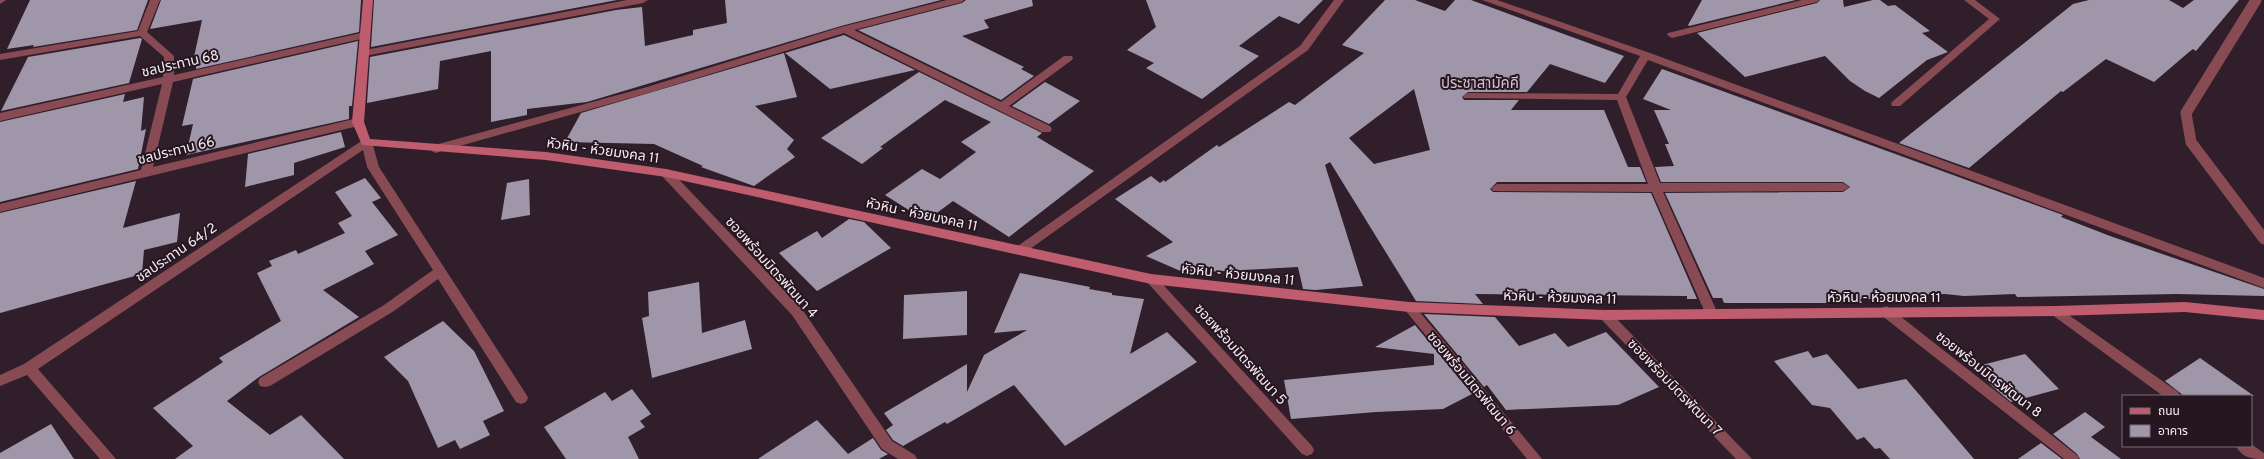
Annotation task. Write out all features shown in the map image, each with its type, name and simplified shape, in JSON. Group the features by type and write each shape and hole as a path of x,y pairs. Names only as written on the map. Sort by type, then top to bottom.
{"street":[{"path":"142,33 155,0"},
{"path":"368,0 365,53 358,122 366,142 373,167 521,398"},
{"path":"365,53 643,0"},
{"path":"435,149 651,89 845,29 959,0"},
{"path":"1019,251 1304,48 1339,0"},
{"path":"1487,0 1646,55 2264,283"},
{"path":"1672,35 1814,0"},
{"path":"1896,104 1995,19 1969,0"},
{"path":"845,29 1046,129"},
{"path":"0,57 142,33"},
{"path":"142,33 169,56 168,80 146,173"},
{"name":"ชลประทาน 68","path":"0,117 365,35"},
{"path":"1621,97 1646,55"},
{"path":"1001,107 1068,58"},
{"path":"1468,96 1621,97"},
{"path":"1621,97 1656,188 1712,314"},
{"name":"ชลประทาน 66","path":"0,208 358,122"},
{"name":"หัวหิน - ห้วยมงคล 11","path":"366,142 435,149 546,156 666,173 1151,279 1409,307 1604,315 2056,311 2185,307 2264,314"},
{"name":"ชลประทาน 64/2","path":"0,381 29,368 366,142"},
{"name":"ซอยพร้อมมิตรพัฒนา 4","path":"666,173 797,312 887,445 910,459"},
{"path":"1497,188 1843,187"},
{"path":"265,382 389,308 441,271"},
{"name":"ซอยพร้อมมิตรพัฒนา 5","path":"1151,279 1307,450"},
{"name":"ซอยพร้อมมิตรพัฒนา 6","path":"1409,307 1535,459"},
{"path":"2056,311 2172,395"},
{"name":"ซอยพร้อมมิตรพัฒนา 7","path":"1604,315 1745,459"},
{"path":"29,368 109,459"},
{"path":"2244,447 2261,459"}],"lane":[{"path":"2256,0 2186,113 2191,142 2264,239"},
{"name":"ซอยพร้อมมิตรพัฒนา 8","path":"1886,312 2073,459"}],"building":[{"path":"30,0 148,0 137,30 33,47 34,45 7,49"},
{"path":"161,0 361,0 359,32 196,69 196,65 192,66 202,20 150,29"},
{"path":"374,0 617,0 371,47"},
{"path":"725,0 941,0 841,26 587,102 527,109 527,115 491,122 491,51 440,61 438,89 367,103 370,57 616,10 642,7 645,46 693,35 693,30 727,23"},
{"path":"966,0 1032,0 1033,6 984,20 989,28 962,36 1024,67 1021,69 1034,76 1001,100 858,30 962,3"},
{"path":"1146,0 1323,0 1299,24 1279,16 1239,46 1259,56 1202,99 1146,68 1154,63 1127,50 1156,27"},
{"path":"1385,0 1415,0 1445,11 1455,0 1471,0 1624,56 1605,83 1550,64 1527,92 1468,92 1462,97 1464,100 1519,100 1511,110 1604,110 1628,167 1640,167 1646,182 1497,182 1490,189 1493,192 1651,193 1697,299 1687,299 1687,296 1475,294 1483,304 1416,301 1330,162 1325,165 1363,286 1315,290 1303,289 1298,267 1185,273 1146,256 1173,242 1115,199 1151,176 1160,183 1164,180 1165,182 1217,145 1219,147 1289,102 1295,105 1364,53 1342,45","holes":["1414,89 1430,150 1374,164 1349,138"]},
{"path":"1702,0 1796,0 1689,26 1688,25"},
{"path":"1820,0 1843,0 1844,7 1873,0 1880,0 1888,6 1895,5 1930,31 1922,33 1948,52 1927,60 1879,98 1850,81 1825,56 1745,77 1697,33 1817,3"},
{"path":"2089,0 2169,0 2183,8 2194,0 2239,0 2196,51 2193,49 2154,82 2106,59 2063,92 2061,91 1969,168 1899,143 2073,4"},
{"path":"844,35 915,70 830,89 785,53"},
{"path":"140,38 142,39 129,83 1,111 28,57"},
{"path":"358,41 352,106 349,106 349,119 186,155 193,124 182,126 193,79"},
{"path":"784,53 797,97 755,106 794,140 787,149 795,157 754,186 701,167 703,166 654,144 565,142 581,113"},
{"path":"1662,69 2063,215 2061,217 2110,236 2264,289 2264,296 2177,294 2017,297 2015,294 1964,296 1945,294 1890,295 1892,299 1860,299 1862,303 1724,303 1722,298 1713,298 1665,193 1843,192 1850,187 1843,182 1661,182 1655,167 1674,166 1665,144 1669,144 1654,110 1671,110 1643,99"},
{"path":"919,72 1042,133 1037,137 1094,171 1009,237 953,201 926,221 885,195 922,169 940,179 976,152 961,142 991,122 945,100 880,147 883,148 862,164 821,138"},
{"path":"1045,82 1080,101 1049,124 1012,106"},
{"path":"125,94 123,102 144,97 141,131 146,129 138,169 0,202 0,122"},
{"path":"341,132 345,147 294,163 294,175 245,187 248,154"},
{"path":"365,178 381,198 372,202 398,235 365,251 374,264 323,290 359,317 259,377 227,401 270,435 301,415 344,459 175,459 193,446 153,408 223,362 219,358 281,321 257,273 272,266 269,261 296,250 298,254 345,233 338,223 352,216 335,192"},
{"path":"529,179 530,215 501,220 507,183"},
{"path":"136,181 123,228 180,213 177,242 144,250 142,274 0,313 0,213"},
{"path":"849,219 864,222 891,248 817,291 779,253 817,231 822,238"},
{"path":"1020,273 1090,287 1089,289 1112,293 1112,295 1144,299 1130,354 1167,332 1197,362 1065,446 1014,385 947,424 945,422 903,446 893,440 886,430 893,425 884,413 967,364 967,392 984,355 1027,330 994,333"},
{"path":"699,282 702,333 745,320 752,349 652,378 642,318 649,316 648,292"},
{"path":"967,291 967,335 903,339 904,295"},
{"path":"1424,314 1495,317 1519,346 1555,333 1568,347 1606,332 1659,387 1618,405 1506,410 1487,385 1484,387"},
{"path":"443,321 474,351 504,411 483,421 490,435 460,449 455,440 438,448 408,381 384,357"},
{"path":"1415,325 1472,394 1443,409 1376,412 1291,419 1284,380 1434,365 1434,354 1375,347"},
{"path":"1808,351 1813,358 1827,354 1858,389 1906,379 1974,459 1890,459 1880,448 1875,449 1864,437 1857,440 1830,408 1812,405 1774,361"},
{"path":"2025,354 2059,389 2011,402 1992,386 1974,367"},
{"path":"2200,358 2254,396 2183,395 2165,381"},
{"path":"632,389 651,414 640,421 645,427 628,437 639,459 566,459 544,427 605,392 612,401"},
{"path":"2085,412 2105,427 2091,437 2121,459 2080,459 2077,454 2053,434"},
{"path":"817,420 848,454 873,438 881,450 888,454 879,459 758,459"},
{"path":"51,424 74,459 0,459 0,453"},
{"path":"2041,443 2062,459 2018,459"}],"district":[{"name":"ประชาสามัคคี","path":"1480,83"}]}
